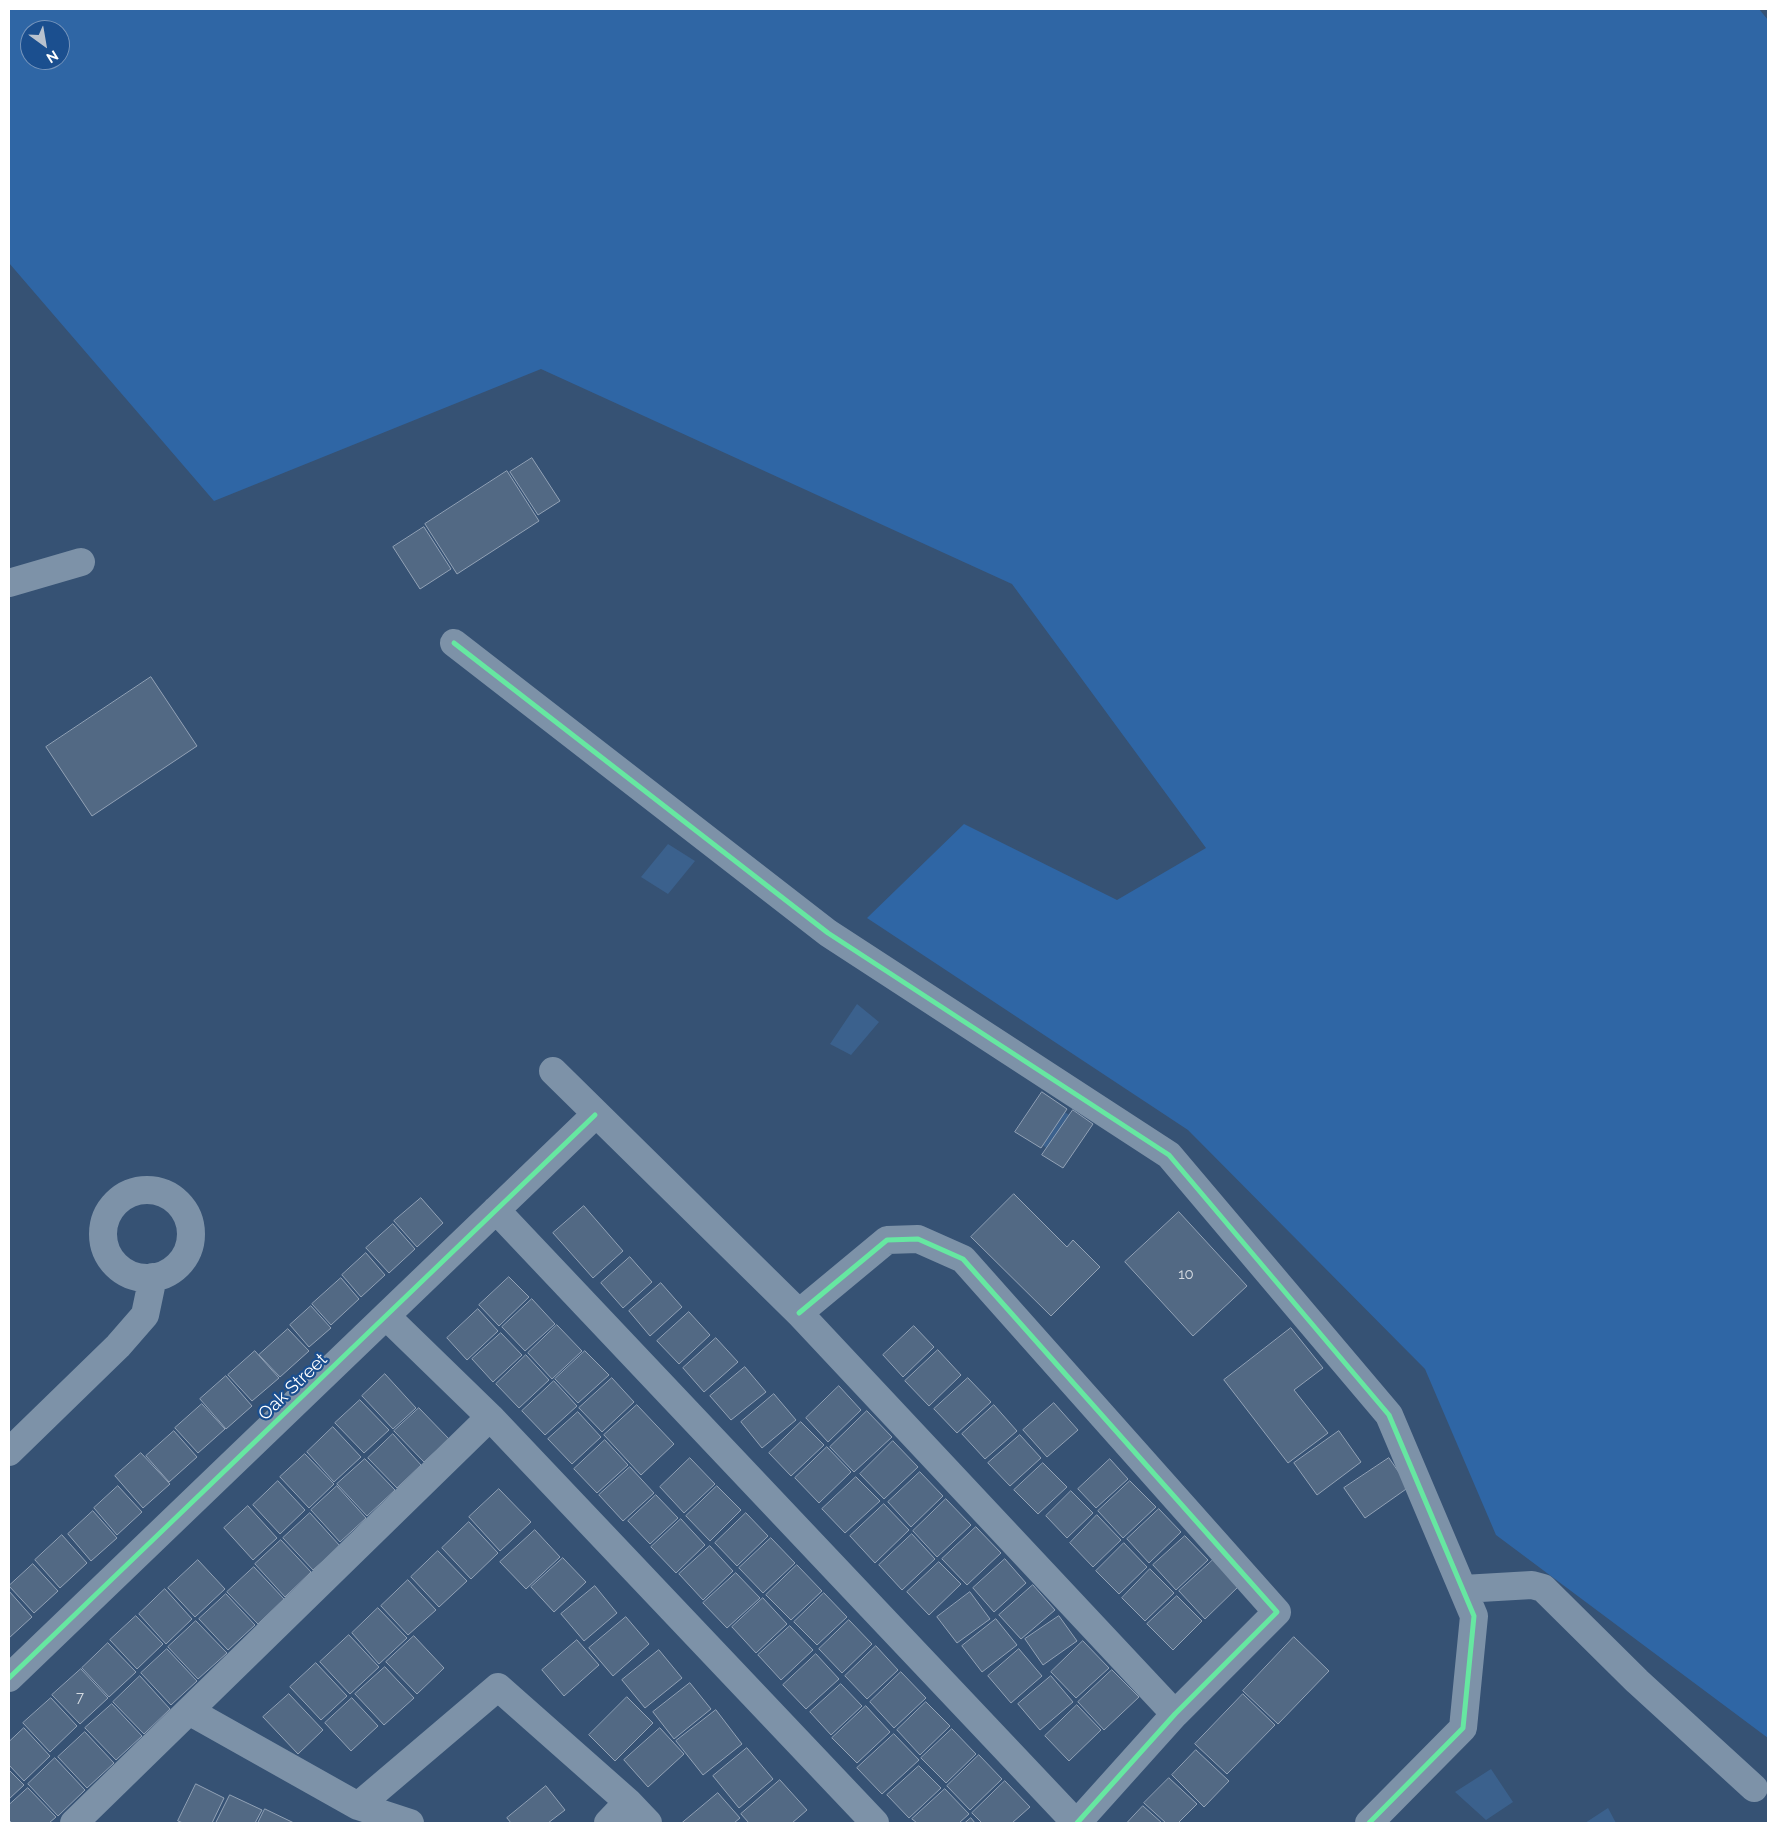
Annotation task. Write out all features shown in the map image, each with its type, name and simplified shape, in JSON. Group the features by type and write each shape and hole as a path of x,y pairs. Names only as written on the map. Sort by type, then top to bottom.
{"street":[{"path":"9,582 81,562"},
{"path":"454,643 828,933 1170,1155 1390,1415 1474,1616 1463,1728 1369,1823"},
{"path":"552,1072 799,1313 1175,1714"},
{"name":"Oak Street","path":"9,1678 595,1115"},
{"path":"496,1210 1076,1823 1175,1714 1277,1612 963,1259 918,1239 887,1240 799,1313"},
{"path":"9,1452 118,1346 145,1315 153,1277"},
{"path":"386,1316 490,1417 873,1823"},
{"path":"74,1823 490,1417"},
{"path":"1462,1589 1532,1585 1543,1588 1637,1681 1754,1788"},
{"path":"358,1806 498,1687 628,1802 648,1823"},
{"path":"189,1710 358,1806 410,1823"},
{"path":"608,1823 628,1802"}],"shaded area":[{"path":"9,9 1759,9 1768,20 1768,1738 1496,1535 1425,1369 1188,1130 867,918 964,824 1117,900 1206,848 1012,584 541,369 214,501 9,263"},
{"path":"668,844 695,861 668,894 641,877"},
{"path":"857,1004 879,1022 851,1055 830,1044"},
{"path":"1055,1107 1077,1119 1054,1155 1034,1137"},
{"path":"1491,1769 1513,1802 1486,1820 1455,1792"},
{"path":"1608,1808 1616,1823 1585,1823"}],"building":[{"path":"532,458 560,501 538,515 510,472"},
{"path":"507,471 539,521 457,574 425,524"},
{"path":"424,527 451,569 420,589 393,547"},
{"path":"151,677 197,746 92,816 46,747"},
{"path":"1042,1092 1067,1109 1041,1148 1015,1132"},
{"path":"1073,1110 1093,1124 1063,1168 1042,1155"},
{"path":"1014,1194 1067,1247 1073,1240 1100,1267 1051,1316 971,1237"},
{"path":"421,1198 443,1223 417,1247 394,1221"},
{"path":"584,1206 623,1251 593,1278 553,1233"},
{"path":"1179,1212 1247,1286 1193,1336 1125,1262"},
{"path":"393,1224 415,1249 389,1273 366,1248"},
{"path":"366,1253 385,1275 361,1297 342,1275"},
{"path":"630,1257 652,1282 623,1308 601,1283"},
{"path":"509,1277 529,1297 499,1326 479,1305"},
{"path":"341,1278 359,1299 331,1325 312,1304"},
{"path":"661,1283 682,1307 650,1336 629,1311"},
{"path":"532,1299 555,1324 525,1351 502,1327"},
{"path":"311,1306 331,1328 309,1347 290,1325"},
{"path":"478,1309 498,1331 467,1360 447,1338"},
{"path":"689,1312 710,1335 679,1364 657,1341"},
{"path":"557,1325 582,1351 552,1379 528,1353"},
{"path":"914,1326 934,1347 903,1377 883,1355"},
{"path":"1291,1328 1323,1368 1294,1390 1328,1433 1288,1463 1224,1380"},
{"path":"288,1329 309,1351 280,1377 259,1355"},
{"path":"501,1333 522,1355 493,1382 472,1359"},
{"path":"716,1338 738,1362 704,1392 683,1368"},
{"path":"938,1350 961,1375 929,1406 905,1381"},
{"path":"255,1351 279,1378 252,1401 228,1375"},
{"path":"585,1351 609,1375 578,1403 555,1379"},
{"path":"526,1355 549,1380 519,1408 496,1384"},
{"path":"745,1367 766,1392 731,1420 710,1396"},
{"path":"385,1374 416,1408 393,1429 362,1396"},
{"path":"226,1376 252,1406 226,1429 200,1399"},
{"path":"612,1378 634,1402 602,1432 579,1408"},
{"path":"968,1378 991,1402 957,1433 934,1409"},
{"path":"554,1381 577,1406 545,1435 522,1411"},
{"path":"839,1386 861,1410 828,1442 806,1418"},
{"path":"774,1394 796,1420 762,1448 741,1422"},
{"path":"360,1400 389,1430 364,1453 335,1423"},
{"path":"1054,1403 1078,1430 1047,1457 1023,1430"},
{"path":"202,1404 225,1429 198,1453 175,1428"},
{"path":"637,1405 674,1444 641,1475 604,1435"},
{"path":"994,1405 1017,1431 985,1459 962,1434"},
{"path":"419,1408 449,1439 424,1462 394,1431"},
{"path":"867,1411 892,1437 854,1472 830,1447"},
{"path":"578,1412 601,1437 572,1464 548,1439"},
{"path":"801,1422 824,1445 791,1476 769,1453"},
{"path":"333,1427 361,1457 334,1482 307,1452"},
{"path":"174,1431 197,1457 169,1482 146,1456"},
{"path":"1339,1431 1361,1462 1317,1495 1294,1463"},
{"path":"393,1434 421,1465 397,1488 368,1458"},
{"path":"1020,1435 1041,1458 1010,1486 988,1463"},
{"path":"605,1440 628,1465 597,1493 574,1469"},
{"path":"893,1441 918,1467 884,1499 860,1474"},
{"path":"827,1447 851,1472 819,1503 795,1478"},
{"path":"141,1453 170,1484 143,1508 115,1476"},
{"path":"305,1454 334,1484 309,1508 280,1477"},
{"path":"690,1458 715,1484 684,1513 660,1487"},
{"path":"1389,1458 1409,1487 1365,1518 1344,1488"},
{"path":"365,1459 395,1490 367,1516 337,1484"},
{"path":"1110,1459 1128,1479 1096,1508 1078,1489"},
{"path":"1043,1463 1067,1487 1038,1514 1014,1490"},
{"path":"630,1467 654,1493 623,1521 599,1495"},
{"path":"920,1472 943,1496 911,1527 888,1502"},
{"path":"856,1477 880,1501 845,1533 822,1509"},
{"path":"278,1481 305,1510 280,1534 253,1505"},
{"path":"1130,1481 1156,1507 1123,1538 1098,1511"},
{"path":"118,1486 142,1512 117,1535 94,1508"},
{"path":"337,1486 366,1518 340,1542 311,1510"},
{"path":"717,1486 741,1510 710,1541 686,1516"},
{"path":"499,1489 531,1522 500,1551 469,1517"},
{"path":"1071,1491 1093,1513 1067,1538 1046,1516"},
{"path":"656,1495 678,1518 650,1544 628,1521"},
{"path":"946,1499 971,1525 937,1557 913,1531"},
{"path":"884,1504 909,1530 875,1563 850,1536"},
{"path":"248,1506 277,1538 253,1560 224,1528"},
{"path":"1159,1509 1181,1532 1149,1563 1127,1539"},
{"path":"93,1511 117,1538 91,1561 68,1534"},
{"path":"310,1513 340,1546 313,1570 283,1538"},
{"path":"746,1513 768,1536 737,1566 715,1543"},
{"path":"1097,1515 1121,1540 1093,1567 1070,1543"},
{"path":"681,1519 705,1545 676,1573 651,1547"},
{"path":"469,1522 498,1553 471,1579 442,1548"},
{"path":"976,1527 1001,1553 967,1585 942,1559"},
{"path":"535,1530 560,1557 526,1589 500,1562"},
{"path":"912,1534 935,1559 902,1590 879,1565"},
{"path":"62,1535 87,1563 60,1588 35,1560"},
{"path":"1185,1536 1208,1560 1176,1590 1153,1565"},
{"path":"771,1538 795,1563 763,1593 739,1568"},
{"path":"281,1540 311,1572 285,1597 255,1564"},
{"path":"1124,1543 1147,1567 1119,1594 1096,1571"},
{"path":"710,1546 733,1571 703,1600 679,1574"},
{"path":"438,1551 467,1581 439,1607 411,1577"},
{"path":"563,1558 586,1582 554,1612 531,1587"},
{"path":"1005,1559 1026,1583 994,1612 973,1588"},
{"path":"198,1560 225,1589 195,1617 168,1588"},
{"path":"1213,1560 1238,1587 1205,1619 1179,1591"},
{"path":"939,1562 961,1584 929,1615 907,1592"},
{"path":"33,1564 58,1591 34,1613 9,1586"},
{"path":"797,1565 822,1591 791,1620 766,1595"},
{"path":"254,1567 284,1599 258,1624 227,1592"},
{"path":"1150,1569 1174,1593 1145,1621 1122,1598"},
{"path":"736,1573 760,1598 727,1628 703,1603"},
{"path":"408,1580 436,1610 408,1635 381,1606"},
{"path":"1033,1585 1055,1610 1021,1639 999,1615"},
{"path":"595,1586 617,1613 584,1641 561,1614"},
{"path":"165,1589 192,1619 166,1644 139,1614"},
{"path":"9,1591 32,1617 9,1638"},
{"path":"970,1592 990,1619 957,1643 937,1617"},
{"path":"824,1593 847,1617 817,1645 794,1622"},
{"path":"226,1594 255,1625 228,1650 199,1619"},
{"path":"1177,1596 1202,1621 1173,1650 1147,1624"},
{"path":"763,1598 787,1624 756,1653 732,1627"},
{"path":"378,1608 407,1638 379,1664 352,1633"},
{"path":"136,1616 163,1644 137,1669 110,1640"},
{"path":"1059,1616 1077,1641 1043,1665 1025,1639"},
{"path":"626,1617 649,1644 613,1676 589,1648"},
{"path":"996,1619 1017,1645 982,1672 962,1646"},
{"path":"849,1620 872,1644 842,1673 819,1649"},
{"path":"196,1621 227,1653 198,1679 168,1647"},
{"path":"790,1626 813,1650 781,1680 758,1655"},
{"path":"349,1635 379,1667 350,1694 320,1662"},
{"path":"414,1636 444,1668 417,1694 386,1662"},
{"path":"1294,1637 1329,1671 1278,1724 1243,1691"},
{"path":"577,1640 599,1665 564,1696 542,1670"},
{"path":"1083,1641 1109,1668 1076,1698 1051,1672"},
{"path":"108,1643 136,1672 109,1697 82,1668"},
{"path":"876,1646 898,1670 867,1699 845,1676"},
{"path":"167,1649 197,1681 171,1705 141,1673"},
{"path":"1019,1649 1042,1676 1011,1703 988,1676"},
{"path":"659,1650 682,1678 645,1708 622,1680"},
{"path":"816,1654 839,1679 806,1709 783,1685"},
{"path":"316,1663 347,1696 321,1720 290,1687"},
{"path":"385,1667 414,1698 384,1725 355,1694"},
{"path":"81,1669 108,1698 80,1724 52,1695"},
{"path":"1112,1670 1139,1697 1104,1730 1078,1702"},
{"path":"901,1672 926,1698 894,1728 870,1702"},
{"path":"140,1676 170,1709 144,1734 113,1702"},
{"path":"1051,1676 1073,1702 1040,1730 1018,1704"},
{"path":"690,1683 711,1709 674,1739 653,1712"},
{"path":"841,1684 862,1706 831,1735 810,1712"},
{"path":"289,1694 323,1730 298,1754 263,1717"},
{"path":"1243,1694 1275,1725 1227,1774 1195,1744"},
{"path":"627,1697 653,1723 615,1761 589,1735"},
{"path":"51,1698 77,1726 50,1752 23,1723"},
{"path":"352,1698 378,1726 351,1751 325,1723"},
{"path":"926,1702 950,1726 920,1755 897,1730"},
{"path":"112,1704 142,1736 116,1760 85,1728"},
{"path":"1077,1705 1101,1730 1069,1761 1045,1736"},
{"path":"866,1706 890,1732 857,1763 832,1738"},
{"path":"716,1710 742,1744 703,1775 676,1741"},
{"path":"24,1728 50,1756 24,1781 9,1765 9,1742"},
{"path":"660,1728 684,1754 648,1787 624,1760"},
{"path":"952,1729 976,1754 946,1783 921,1758"},
{"path":"85,1732 114,1763 87,1788 58,1757"},
{"path":"894,1734 919,1760 882,1794 857,1768"},
{"path":"747,1748 773,1779 739,1808 713,1776"},
{"path":"1196,1750 1229,1781 1204,1807 1172,1775"},
{"path":"979,1755 1002,1779 970,1810 947,1786"},
{"path":"55,1758 85,1790 58,1816 28,1784"},
{"path":"919,1766 941,1788 909,1818 887,1795"},
{"path":"9,1770 24,1785 9,1799"},
{"path":"1169,1778 1197,1804 1178,1823 1166,1823 1144,1803"},
{"path":"780,1780 807,1810 792,1823 749,1823 741,1814"},
{"path":"1005,1781 1030,1807 1012,1823 982,1823 972,1813"},
{"path":"196,1784 224,1798 212,1823 183,1823 178,1821"},
{"path":"546,1786 565,1810 548,1823 511,1823 507,1818"},
{"path":"28,1788 56,1817 49,1823 12,1823 9,1820 9,1805"},
{"path":"945,1789 969,1814 959,1823 917,1823 912,1819"},
{"path":"718,1793 740,1818 734,1823 682,1823"},
{"path":"230,1795 262,1810 255,1823 216,1823"},
{"path":"1143,1806 1162,1823 1127,1823"},
{"path":"265,1809 294,1823 258,1823"},
{"path":"971,1818 975,1823 965,1823"}],"cycle path":[{"path":"454,643 828,933 1169,1155 1389,1415 1474,1616 1463,1728 1369,1823"},
{"path":"9,1678 595,1115"},
{"path":"799,1313 887,1240 918,1239 963,1259 1277,1612 1175,1714 1077,1823"}]}
